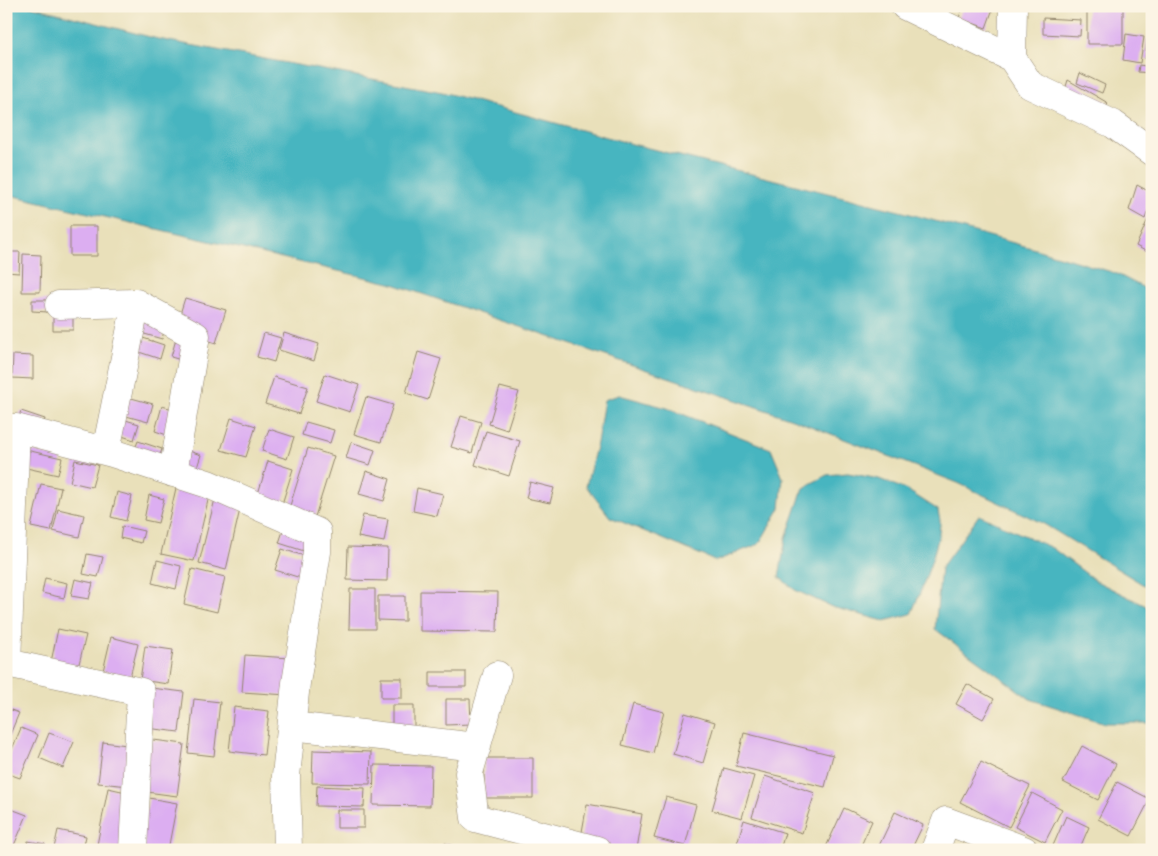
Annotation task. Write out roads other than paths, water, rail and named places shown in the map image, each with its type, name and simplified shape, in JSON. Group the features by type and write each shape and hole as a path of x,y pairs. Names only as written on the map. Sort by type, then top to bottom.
{"street":[{"path":"904,6 1012,58 1030,85 1113,124 1152,152"},
{"path":"1012,6 1012,58"},
{"path":"1113,124 1152,130"},
{"path":"59,305 136,303 196,336 172,472"},
{"path":"106,451 136,303"},
{"path":"134,850 141,692 7,662 11,428 106,451 208,484 318,532 317,552 296,683 286,776 288,850"},
{"path":"497,675 469,773 476,818 597,850"},
{"path":"292,726 476,747"},
{"path":"935,850 946,821 1024,850"}],"water":[{"path":"6,6 30,6 158,39 442,92 632,144 903,212 1115,273 1152,292 1152,590 1044,524 958,483 795,420 390,283 6,194"},
{"path":"619,395 667,408 771,449 783,478 780,508 759,544 716,561 610,517 586,486 597,443 604,400"},
{"path":"848,473 879,479 907,490 938,510 940,521 934,554 911,614 884,621 832,607 795,590 779,577 786,538 803,489 827,475"},
{"path":"979,515 1052,548 1096,581 1146,606 1152,614 1152,723 1105,723 1030,699 935,629 941,568"}]}
